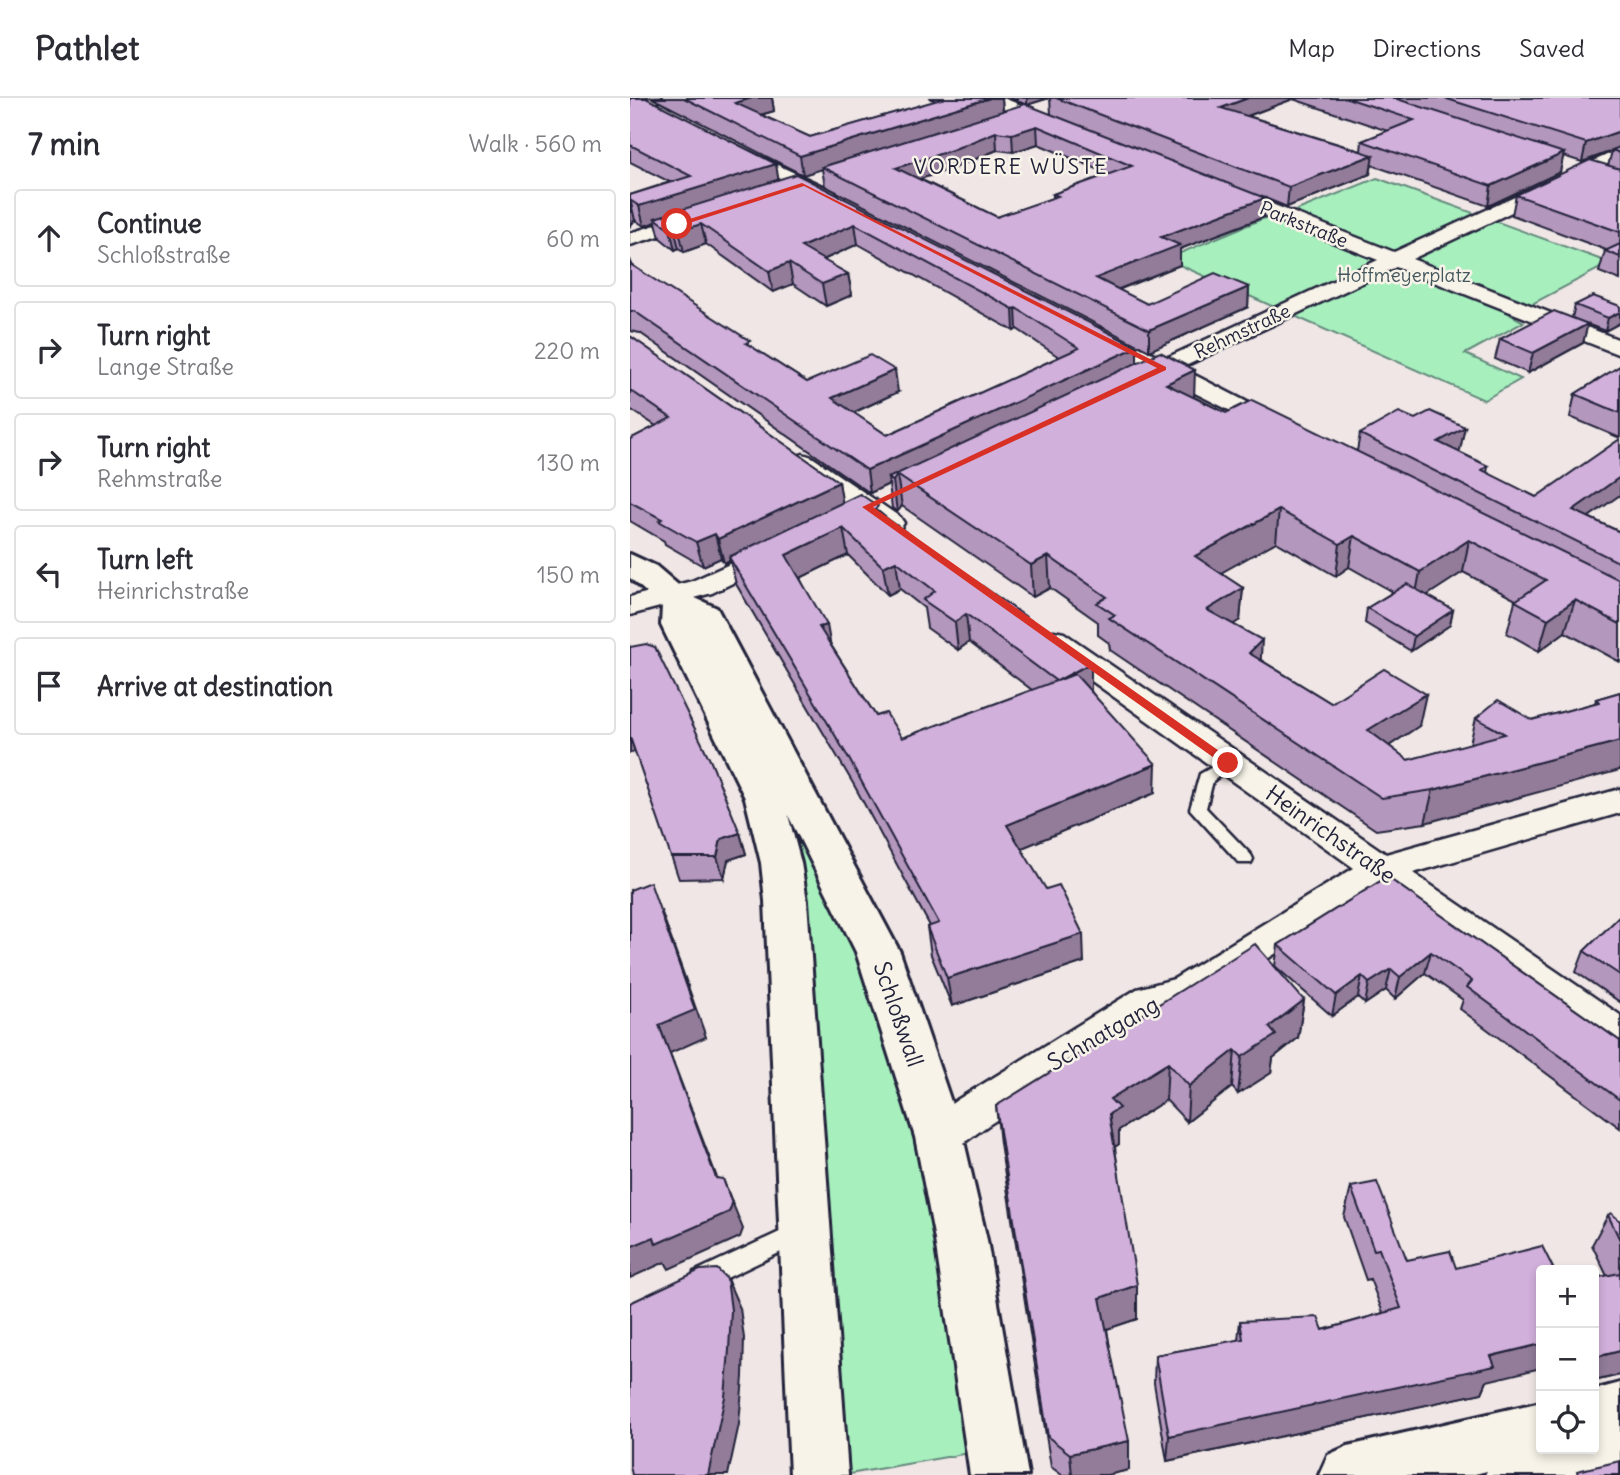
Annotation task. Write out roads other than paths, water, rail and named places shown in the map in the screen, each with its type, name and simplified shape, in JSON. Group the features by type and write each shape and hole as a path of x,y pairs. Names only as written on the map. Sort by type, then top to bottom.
{"main road":[{"name":"Schloßwall","path":"630,564 675,599 705,615 878,952 939,1137 961,1240 999,1475"},
{"path":"675,599 678,625 764,798 781,863 786,901 819,1475"},
{"path":"1599,1417 1620,1411"},
{"path":"1348,1475 1536,1431"},
{"path":"1514,1475 1620,1448"}],"street":[{"path":"988,98 1077,134"},
{"path":"1001,122 1051,106"},
{"path":"711,137 853,209"},
{"name":"Rehmstraße","path":"1133,383 1620,154"},
{"path":"1556,162 1608,179"},
{"path":"779,192 831,176"},
{"name":"Parkstraße","path":"1204,184 1620,348"},
{"path":"630,239 715,212"},
{"path":"1082,327 1303,440"},
{"path":"778,445 909,536"},
{"path":"630,606 675,599 793,542"},
{"name":"Heinrichstraße","path":"1030,622 1620,1036"},
{"name":"Schnatgang","path":"939,1137 972,1113 1151,1000 1184,992 1381,869 1620,801"}],"lane":[{"path":"1228,763 1206,778 1198,809 1245,859"},
{"path":"679,1290 803,1231"}],"district":[{"name":"VORDERE WÜSTE","path":"1011,166"}],"park label":[{"name":"Hoffmeyerplatz","path":"1404,275"}]}
